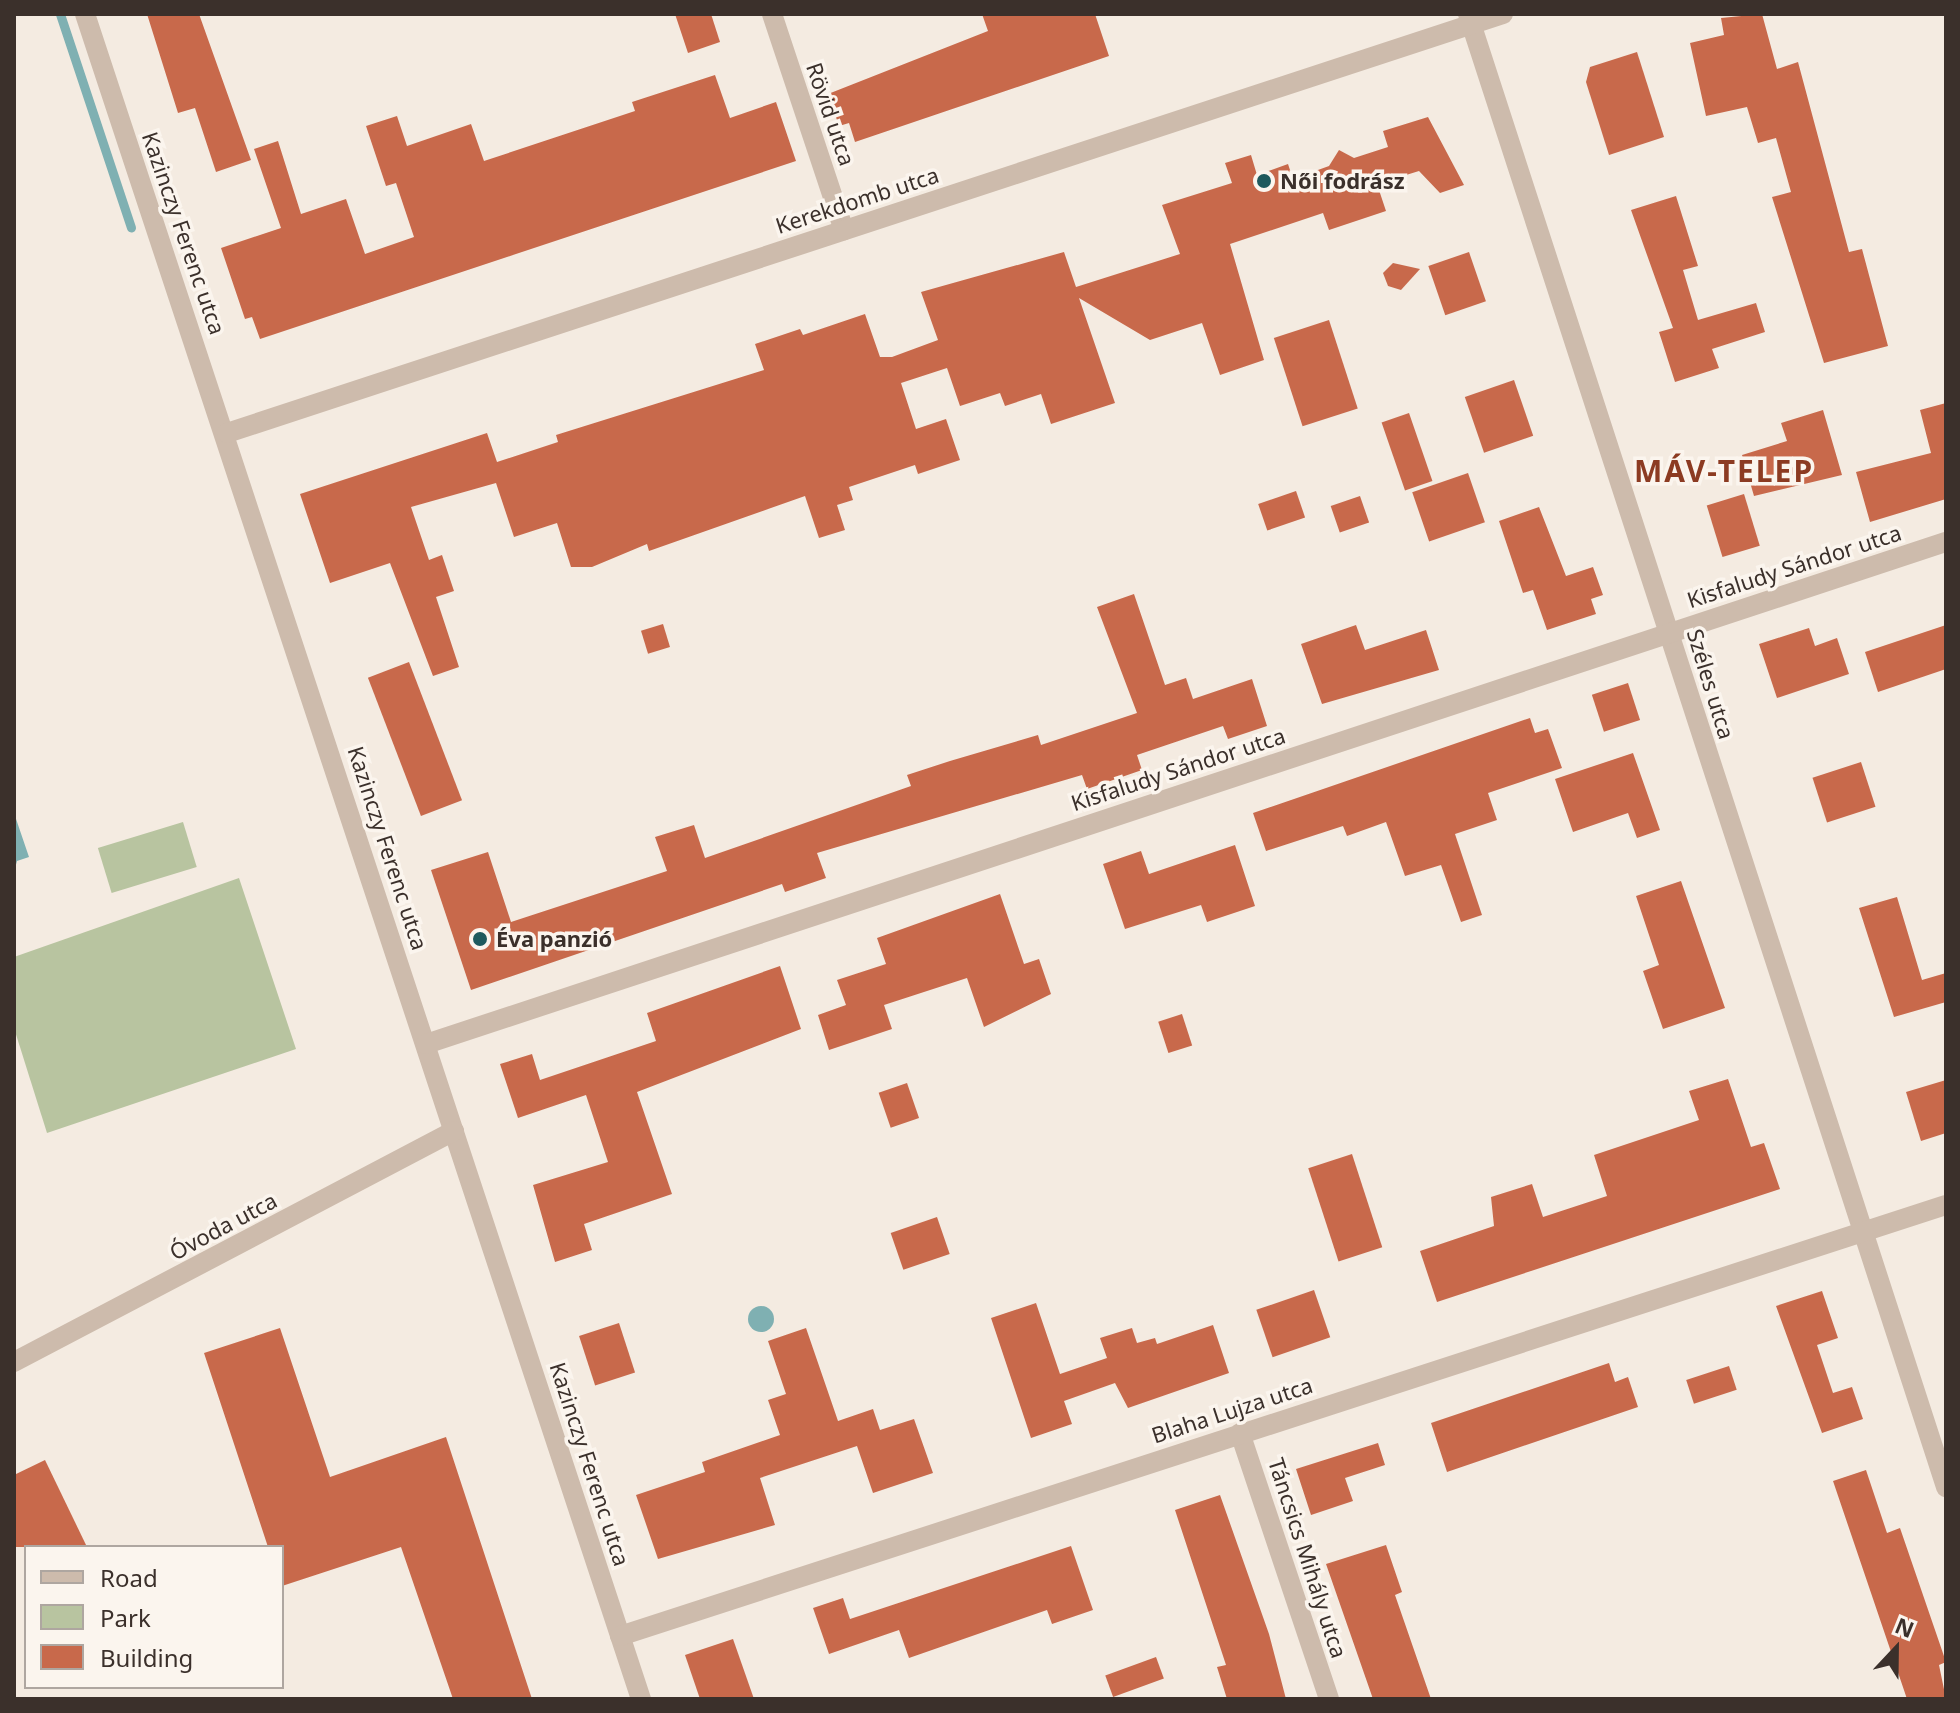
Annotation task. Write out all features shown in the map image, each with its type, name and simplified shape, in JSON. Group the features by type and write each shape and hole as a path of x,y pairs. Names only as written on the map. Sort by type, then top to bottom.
{"street":[{"name":"Kazinczy Ferenc utca","path":"85,14 227,433 641,1699"},
{"name":"Rövid utca","path":"772,14 844,230"},
{"name":"Kerekdomb utca","path":"227,433 1470,19 1503,14"},
{"name":"Széles utca","path":"1470,19 1860,1232 1946,1487"},
{"name":"Kisfaludy Sándor utca","path":"426,1044 1946,542"},
{"name":"Óvoda utca","path":"14,1362 454,1131"},
{"name":"Blaha Lujza utca","path":"620,1636 1946,1205"},
{"name":"Táncsics Mihály utca","path":"1240,1433 1329,1699"}],"green space":[{"path":"183,822 197,867 112,893 98,848"},
{"path":"239,878 296,1049 47,1133 14,1028 14,957"}],"water":[{"path":"14,813 29,857 17,861 14,872"},
{"path":"761,1306 770,1310 774,1319 770,1328 761,1332 752,1328 748,1319 752,1310"}],"building":[{"path":"147,14 199,14 251,160 216,172 195,108 178,113"},
{"path":"675,14 711,14 720,42 688,53"},
{"path":"982,14 1095,14 1109,56 855,142 849,123 839,126 828,94 988,31"},
{"path":"1762,14 1777,69 1798,62 1849,252 1862,249 1888,346 1824,363 1772,197 1791,192 1776,138 1758,143 1747,107 1706,116 1690,43 1724,35 1721,18"},
{"path":"1637,52 1664,137 1609,155 1586,82 1590,67"},
{"path":"715,75 730,118 776,102 796,161 260,339 252,317 245,319 221,248 281,228 254,149 278,141 301,214 346,199 365,254 414,237 396,183 386,186 366,126 397,116 407,146 471,124 484,161 635,111 632,102"},
{"path":"1428,117 1464,185 1440,193 1419,171 1377,184 1386,211 1329,230 1323,213 1230,244 1264,360 1220,375 1202,323 1150,340 1079,298 1115,403 1051,424 1041,394 1005,406 1000,393 960,406 947,368 901,383 916,429 946,419 960,460 918,474 915,465 849,487 853,500 837,505 845,530 819,538 805,496 649,551 647,544 592,567 571,567 557,523 514,537 496,483 411,507 429,560 442,555 454,591 436,597 459,667 433,676 390,563 330,583 300,494 487,433 497,462 558,442 556,435 764,370 755,344 800,329 803,335 865,314 880,357 892,357 938,340 921,292 1064,252 1076,287 1180,254 1162,205 1232,183 1225,163 1251,155 1257,175 1288,164 1293,179 1329,166 1339,150 1354,158 1388,147 1383,131"},
{"path":"1676,196 1698,266 1683,270 1698,320 1756,303 1765,332 1712,349 1719,368 1675,382 1659,332 1673,328 1631,210"},
{"path":"1469,252 1486,301 1445,315 1428,266"},
{"path":"1393,263 1420,269 1401,290 1388,286 1383,273"},
{"path":"1329,320 1358,408 1303,426 1274,338"},
{"path":"1514,380 1533,436 1484,453 1465,397"},
{"path":"1946,403 1946,499 1870,522 1856,472 1931,453 1920,410"},
{"path":"1823,410 1842,475 1754,496 1742,455 1787,441 1781,423"},
{"path":"1409,413 1432,481 1405,491 1382,422"},
{"path":"1468,473 1485,522 1429,541 1412,492"},
{"path":"1296,491 1305,517 1267,530 1258,504"},
{"path":"1744,494 1760,546 1722,557 1707,505"},
{"path":"1360,496 1369,522 1340,533 1331,506"},
{"path":"1539,507 1566,576 1593,567 1603,595 1591,599 1596,614 1547,630 1533,590 1523,593 1499,521"},
{"path":"1134,594 1165,685 1186,678 1193,699 1252,679 1267,726 1228,739 1223,726 1137,755 1142,770 1087,789 1082,775 817,853 826,878 785,892 782,884 471,990 431,870 488,852 511,922 667,871 655,837 694,825 705,858 911,786 907,775 1038,735 1041,745 1137,713 1097,607"},
{"path":"663,624 670,647 648,654 641,631"},
{"path":"1356,625 1365,650 1426,630 1439,670 1322,704 1301,644"},
{"path":"1946,625 1946,669 1878,692 1865,652"},
{"path":"1809,628 1815,646 1837,638 1849,674 1777,698 1759,644"},
{"path":"409,662 462,800 421,816 368,678"},
{"path":"1628,683 1640,720 1604,732 1592,695"},
{"path":"1530,718 1535,733 1548,729 1562,768 1488,793 1497,820 1455,834 1482,915 1461,922 1441,865 1405,876 1386,822 1347,836 1343,826 1266,851 1253,813"},
{"path":"1633,753 1660,830 1637,838 1628,813 1573,832 1555,779"},
{"path":"1861,762 1876,807 1827,822 1812,778"},
{"path":"1235,845 1255,906 1207,922 1201,905 1125,929 1103,864 1141,851 1149,874"},
{"path":"1681,881 1725,1008 1663,1029 1643,971 1659,965 1636,896"},
{"path":"1000,894 1024,964 1039,959 1051,994 984,1027 967,978 884,1005 892,1029 829,1050 818,1015 846,1005 837,980 886,964 877,938"},
{"path":"1897,897 1922,980 1946,973 1946,1002 1894,1017 1859,908"},
{"path":"780,966 801,1029 637,1092 672,1194 584,1224 592,1250 555,1262 533,1185 608,1162 586,1095 518,1118 500,1064 532,1054 540,1080 656,1041 647,1013"},
{"path":"1182,1014 1192,1045 1168,1053 1158,1022"},
{"path":"1728,1079 1751,1147 1764,1143 1780,1189 1437,1302 1420,1251 1494,1226 1491,1197 1532,1184 1543,1217 1607,1196 1594,1155 1699,1120 1689,1091"},
{"path":"1946,1080 1946,1133 1921,1141 1906,1092"},
{"path":"907,1083 919,1118 891,1128 879,1093"},
{"path":"1352,1154 1382,1247 1339,1261 1308,1168"},
{"path":"937,1217 950,1254 903,1270 891,1233"},
{"path":"1314,1290 1330,1337 1273,1357 1256,1310"},
{"path":"1822,1291 1838,1338 1817,1345 1833,1393 1852,1387 1863,1419 1822,1433 1776,1306"},
{"path":"1036,1303 1060,1374 1107,1358 1100,1338 1132,1328 1137,1343 1155,1338 1157,1344 1213,1325 1229,1373 1128,1408 1115,1383 1064,1401 1072,1424 1031,1438 991,1318"},
{"path":"619,1323 635,1372 595,1385 579,1336"},
{"path":"280,1328 330,1477 446,1437 532,1699 453,1699 401,1547 284,1585 284,1545 267,1545 204,1353"},
{"path":"806,1328 838,1421 873,1409 880,1430 914,1419 933,1473 873,1493 857,1446 760,1478 775,1525 658,1559 636,1495 705,1472 702,1462 780,1435 768,1400 786,1394 768,1341"},
{"path":"1609,1363 1615,1382 1628,1377 1638,1407 1447,1472 1431,1423"},
{"path":"1729,1366 1737,1390 1694,1404 1686,1380"},
{"path":"1378,1443 1385,1465 1345,1478 1353,1501 1311,1515 1296,1469"},
{"path":"45,1460 86,1545 14,1547 14,1475"},
{"path":"1866,1470 1887,1533 1900,1528 1946,1662 1939,1665 1946,1699 1907,1699 1833,1481"},
{"path":"1220,1495 1269,1634 1286,1699 1227,1699 1217,1667 1226,1665 1175,1510"},
{"path":"1386,1545 1402,1592 1395,1595 1431,1699 1373,1699 1326,1564"},
{"path":"1071,1546 1093,1610 1052,1624 1047,1610 909,1658 899,1630 829,1654 813,1608 843,1598 850,1619"},
{"path":"733,1639 754,1699 700,1699 685,1655"},
{"path":"1156,1657 1164,1679 1113,1697 1105,1675"}],"waterway":[{"path":"60,14 131,228"}],"place":[{"name":"Női fodrász","path":"1264,181"},
{"name":"Éva panzió","path":"480,939"}],"district":[{"name":"MÁV-TELEP","path":"1724,471"}]}
